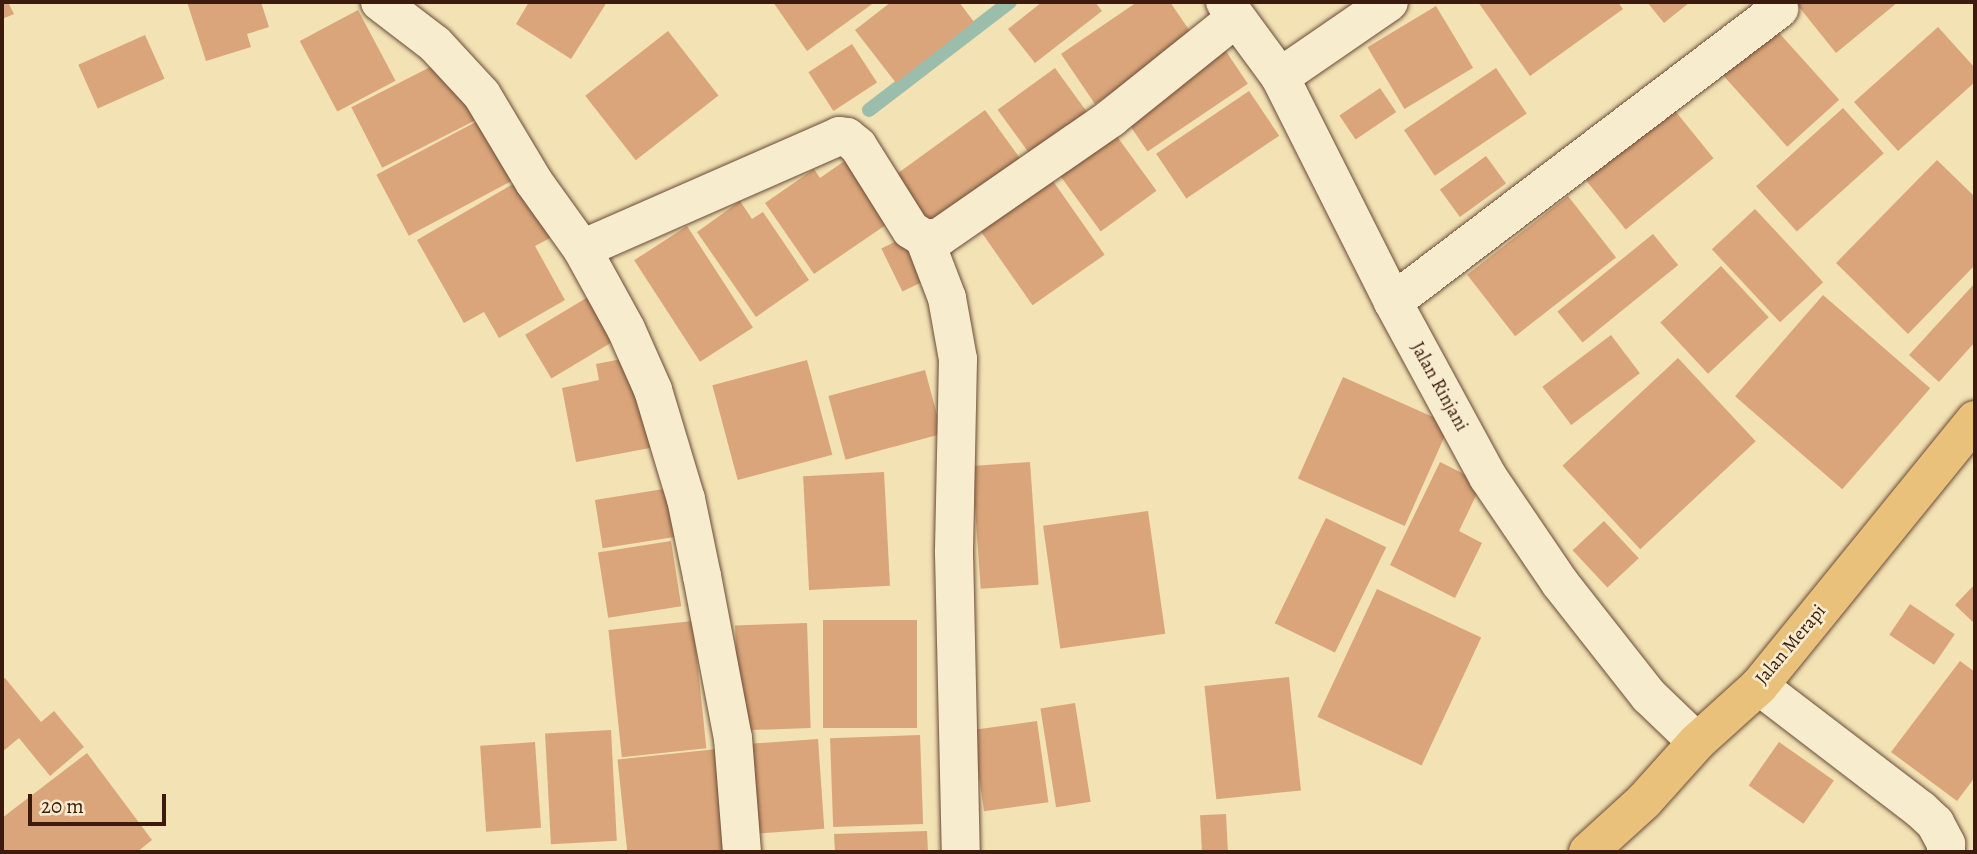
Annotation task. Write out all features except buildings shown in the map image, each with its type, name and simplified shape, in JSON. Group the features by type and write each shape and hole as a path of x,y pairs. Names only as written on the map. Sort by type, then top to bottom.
{"main road":[{"name":"Jalan Merapi","path":"1588,852 1644,801 1697,742 1759,686 1975,420"}],"street":[{"path":"380,2 435,44 482,95 534,182 582,249 626,329 653,390 685,499 733,738 742,852"},
{"path":"1280,77 1389,2"},
{"path":"1393,302 1779,9"},
{"path":"924,238 944,235 1089,134 1230,10"},
{"name":"Jalan Rinjani","path":"1230,10 1280,77 1393,302 1488,477 1560,583 1649,696 1697,742"},
{"path":"582,249 839,136 847,137 858,146 911,230 924,238 947,298 958,359 954,553 961,852"},
{"path":"1759,686 1920,809 1935,823 1946,844 1946,852"}],"waterway":[{"path":"869,110 1010,2"}]}
